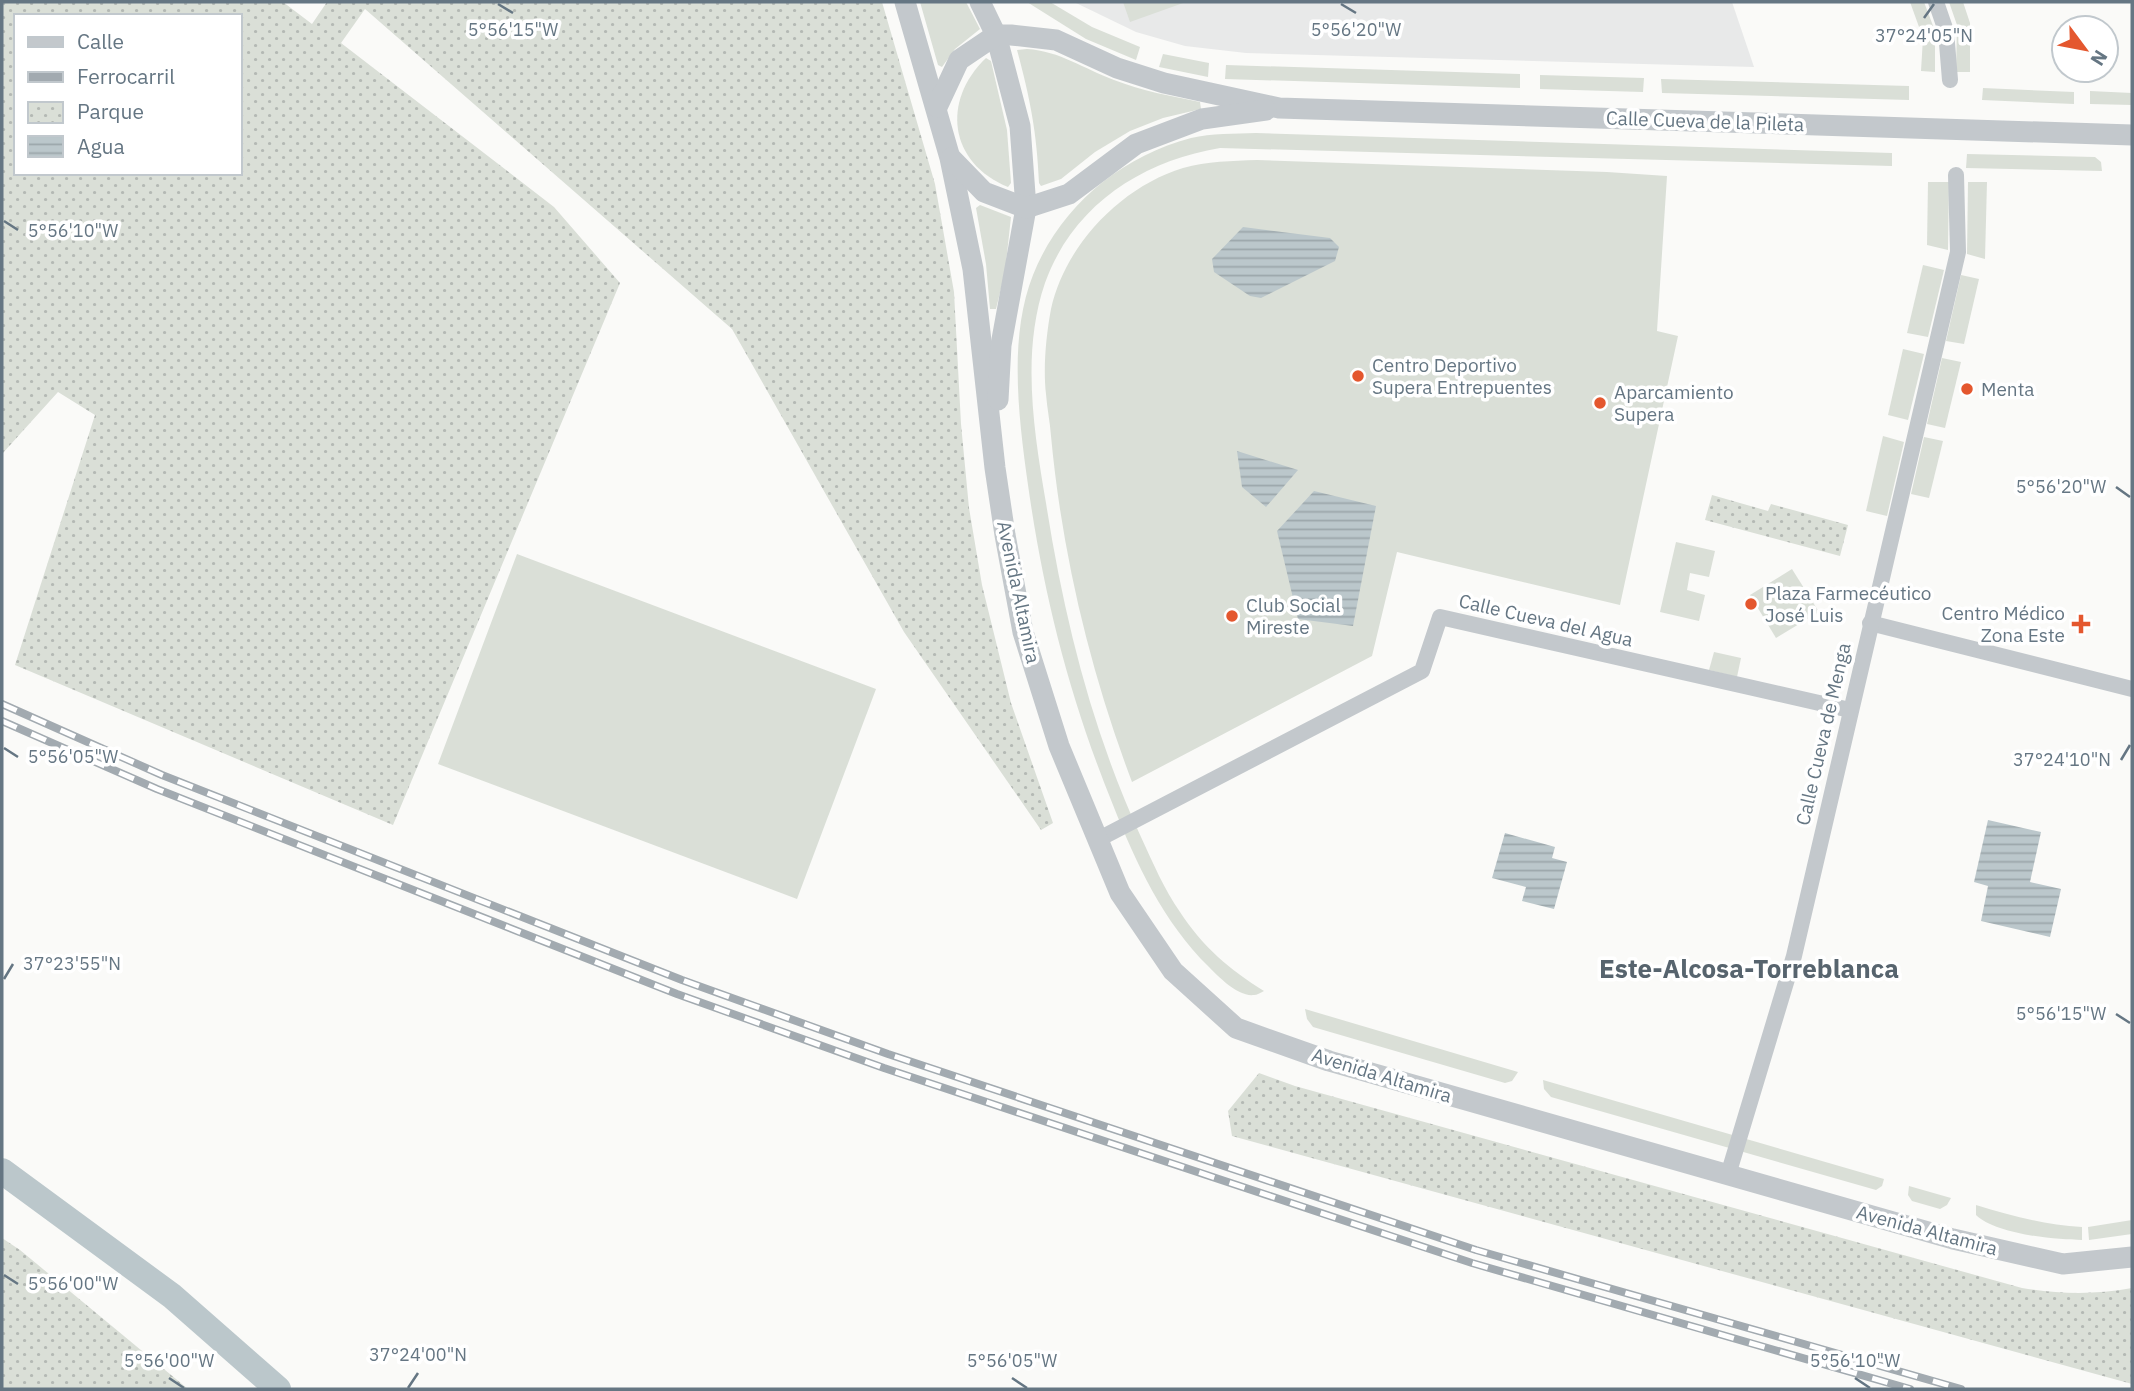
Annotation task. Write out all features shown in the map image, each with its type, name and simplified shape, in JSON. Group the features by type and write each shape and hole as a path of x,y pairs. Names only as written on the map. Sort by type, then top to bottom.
{"street":[{"name":"Avenida Altamira","path":"905,2 950,158 973,269 995,468 1023,632 1059,746 1120,893 1173,971 1236,1028 1329,1061 1954,1239 2063,1264 2132,1257"},
{"name":"Avenida Altamira","path":"980,2 996,35 1020,125 1026,208 1001,345 995,468"},
{"path":"1936,2 1946,31 1950,80"},
{"path":"937,107 959,60 996,35 1056,40 1117,68 1152,79 1279,108"},
{"path":"950,158 984,192 1026,208 1069,194 1136,144 1202,120 1279,108"},
{"name":"Calle Cueva de la Pileta","path":"1279,108 2132,135"},
{"name":"Calle Cueva de Menga","path":"1728,1175 1794,956 1958,253 1956,175"},
{"name":"Calle Cueva del Agua","path":"1097,839 1422,671 1440,617 1850,710"},
{"path":"1871,624 2132,689"}],"shaded area":[{"path":"1074,2 1732,2 1754,67 1246,53 1185,46 1136,32"}],"green space":[{"path":"2,2 283,2 312,24 327,2 882,2 935,184 954,292 961,424 969,508 982,585 1011,703 1053,823 1041,830 904,632 732,329 365,9 341,43 554,207 620,283 393,825 15,665 95,415 58,392 2,454"},
{"path":"920,2 966,2 980,29 955,49 942,67 938,65"},
{"path":"1027,2 1050,2 1092,27 1140,47 1136,60 1086,39"},
{"path":"1123,2 1186,2 1130,22"},
{"path":"1910,2 1924,2 1935,31 1935,72 1921,71 1923,38"},
{"path":"1949,2 1963,2 1970,23 1970,72 1956,72 1957,25"},
{"path":"1017,50 1050,53 1135,87 1200,102 1201,109 1163,118 1130,131 1095,152 1061,179 1041,186 1032,116"},
{"path":"1163,54 1209,63 1208,77 1159,67"},
{"path":"986,58 991,61 1007,130 1011,183 1008,187 988,176 973,163 963,147 958,130 962,93"},
{"path":"1226,65 1520,74 1520,88 1225,79"},
{"path":"1540,75 1644,78 1643,92 1540,89"},
{"path":"1661,79 1909,86 1909,100 1662,93"},
{"path":"1983,88 2074,92 2074,104 1982,100"},
{"path":"2090,91 2132,93 2132,105 2090,104"},
{"path":"1256,133 1892,153 1892,166 1220,148 1191,154 1138,176 1092,209 1073,231 1057,255 1045,283 1033,337 1032,365 1037,449 1071,631 1108,756 1159,876 1180,912 1207,946 1228,966 1264,991 1248,995 1235,990 1218,976 1164,911 1131,848 1084,726 1060,648 1034,527 1019,407 1018,352 1025,299 1033,275 1059,228 1095,188 1140,158 1191,138"},
{"path":"1967,154 2095,157 2101,162 2102,171 1966,168"},
{"name":"Centro Deportivo Supera Entrepuentes","path":"1257,160 1667,176 1657,331 1678,336 1620,605 1397,552 1372,656 1132,782 1091,655 1062,524 1045,384 1051,309 1058,285 1083,241 1118,204 1138,189 1183,168"},
{"path":"1928,182 1949,182 1948,250 1927,245"},
{"path":"1968,182 1987,182 1985,259 1967,254"},
{"path":"980,205 1011,217 1005,272 996,309 990,309 986,264 976,208"},
{"path":"1923,265 1944,270 1928,337 1907,333"},
{"path":"1961,275 1979,279 1964,344 1946,341"},
{"path":"1903,349 1924,354 1908,420 1888,415"},
{"path":"1942,358 1961,362 1945,428 1927,424"},
{"path":"1883,436 1904,442 1887,516 1866,511"},
{"path":"1924,437 1943,441 1929,498 1911,494"},
{"path":"1712,495 1768,511 1771,504 1848,525 1840,556 1705,520"},
{"path":"1676,542 1715,551 1709,577 1690,573 1687,590 1705,595 1699,621 1660,612"},
{"path":"517,554 876,689 797,899 438,764"},
{"path":"1792,569 1819,612 1776,638 1750,595"},
{"path":"1714,652 1741,658 1737,677 1709,670"},
{"path":"1305,1009 1518,1072 1512,1081 1505,1083 1313,1027 1307,1019"},
{"path":"1259,1073 1295,1086 2022,1288 2077,1293 2132,1288 2132,1384 1232,1136 1228,1111"},
{"path":"1543,1080 1884,1179 1882,1186 1876,1190 1551,1097 1544,1089"},
{"path":"1909,1186 1951,1198 1947,1205 1940,1209 1912,1201 1908,1195"},
{"path":"1976,1205 2029,1219 2082,1227 2082,1240 2042,1237 1997,1227 1976,1215"},
{"path":"2132,1220 2132,1234 2089,1240 2088,1227"},
{"path":"2,1238 20,1250 188,1389 2,1389"}],"water":[{"path":"1243,227 1330,238 1339,247 1335,261 1261,298 1250,296 1214,272 1212,259"},
{"path":"1237,451 1298,470 1266,507 1242,487"},
{"path":"1314,491 1376,506 1353,626 1298,619 1277,531"},
{"path":"1988,820 2041,832 2030,882 2061,889 2050,937 1981,921 1988,886 1974,882"},
{"path":"1505,833 1555,847 1552,858 1567,862 1554,909 1522,901 1526,887 1492,878"}],"waterway":[{"path":"2,1171 172,1296 278,1389"}],"railway":[{"path":"2,704 162,775 682,980 888,1054 1476,1250 1961,1389"},
{"path":"2,721 157,789 677,994 884,1068 1472,1263 1910,1389"}],"place":[{"name":"Centro Deportivo Supera Entrepuentes","path":"1358,376"},
{"name":"Menta","path":"1967,389"},
{"name":"Aparcamiento Supera","path":"1600,403"},
{"name":"Plaza Farmecéutico José Luis","path":"1751,604"},
{"name":"Club Social Mireste","path":"1232,616"},
{"name":"Centro Médico Zona Este","path":"2081,624"}],"district":[{"name":"Este-Alcosa-Torreblanca","path":"1749,969"}]}
